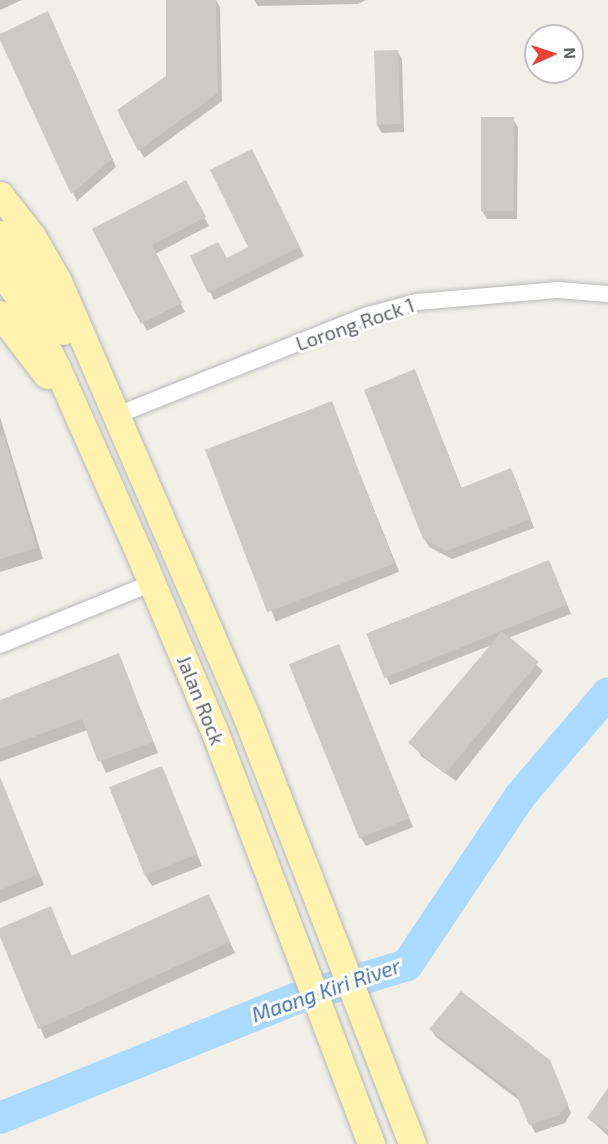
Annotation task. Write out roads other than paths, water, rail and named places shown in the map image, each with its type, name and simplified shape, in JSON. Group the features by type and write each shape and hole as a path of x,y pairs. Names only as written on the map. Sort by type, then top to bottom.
{"main road":[{"name":"Jalan Rock","path":"0,195 32,236 58,281 247,718 342,956 412,1144"},
{"name":"Jalan Rock","path":"0,234 24,265 115,416"},
{"name":"Jalan Rock","path":"0,272 24,304 152,583 306,967 371,1144"},
{"path":"0,314 69,400"}],"street":[{"name":"Lorong Rock 1","path":"115,416 368,315 417,302 558,290 608,294"},
{"path":"0,645 152,583"}],"waterway":[{"name":"Maong Kiri River","path":"0,1118 294,999 407,965 520,796 608,693"}]}
